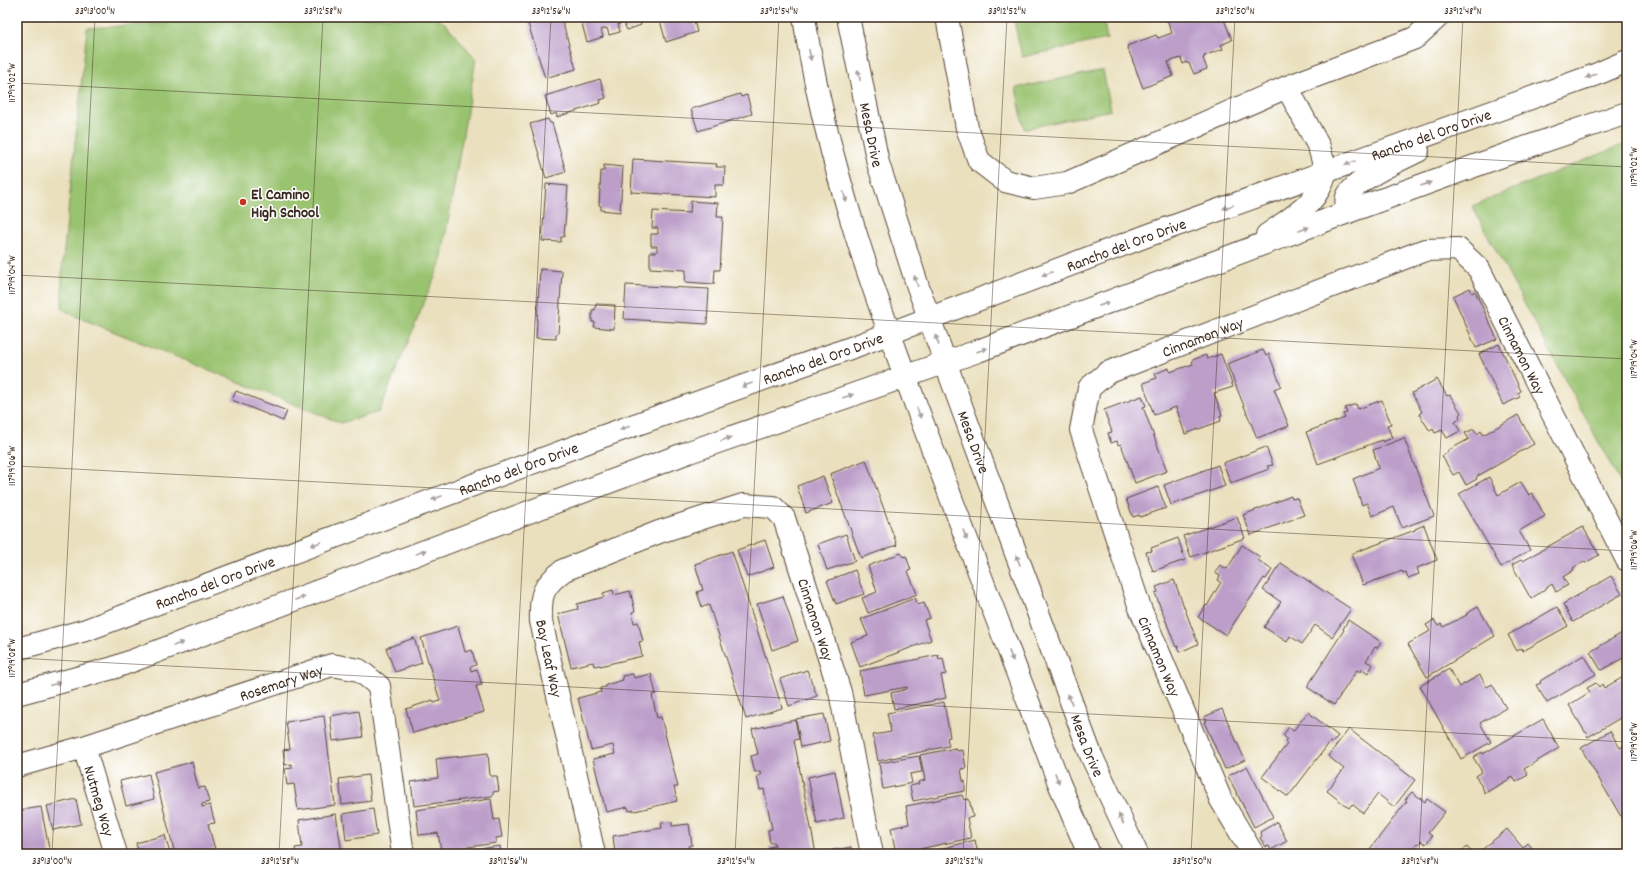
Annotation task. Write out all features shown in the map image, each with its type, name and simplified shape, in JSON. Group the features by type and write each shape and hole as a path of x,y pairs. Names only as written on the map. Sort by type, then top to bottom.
{"main road":[{"path":"804,17 809,54 834,159 877,301 1059,783 1089,854"},
{"name":"Mesa Drive","path":"848,17 878,163 929,318 1091,755 1137,854"},
{"path":"947,17 967,128 979,161 1006,181 1034,188 1067,183 1287,87 1415,38 1438,17"},
{"name":"Rancho del Oro Drive","path":"17,650 86,630 601,437 889,333 1149,235 1594,75 1627,61"},
{"path":"1244,252 1310,204 1323,185 1326,172 1319,147 1287,87"},
{"path":"1348,212 1346,197 1354,187 1366,178 1488,113"},
{"path":"17,694 113,668 689,452 905,377 1348,212 1524,148 1627,113"},
{"name":"Cinnamon Way","path":"1253,854 1221,800 1140,608 1081,430 1089,388 1107,374 1425,250 1458,249 1478,269 1627,560"},
{"name":"Cinnamon Way","path":"659,532 743,505 772,507 784,518 840,692 872,854"},
{"name":"Bay Leaf Way","path":"594,854 541,621 540,600 551,580 564,570 659,532"},
{"name":"Rosemary Way","path":"17,766 84,747 332,665 359,670 379,686 403,854"},
{"name":"Nutmeg Way","path":"84,747 116,854"}],"green space":[{"path":"260,17 432,17 445,23 476,59 441,262 379,412 341,423 75,316 62,309 62,269 87,28"},
{"path":"1013,17 1103,17 1107,39 1022,57"},
{"path":"1103,70 1111,110 1024,129 1016,88"},
{"path":"1627,143 1627,495 1472,206"}],"building":[{"path":"526,17 561,17 576,69 545,78"},
{"path":"580,17 639,17 641,25 627,30 624,23 618,24 620,32 609,35 607,28 601,30 603,37 587,42"},
{"path":"659,17 693,17 697,32 666,42"},
{"path":"1166,17 1223,17 1232,40 1221,45 1223,49 1204,56 1205,57 1203,58 1207,69 1194,74 1189,63 1188,64 1187,62 1183,64 1181,58 1168,62 1173,76 1143,88 1127,46 1156,35 1158,38 1172,33"},
{"path":"600,79 606,98 600,100 601,103 557,117 556,113 551,115 545,96"},
{"path":"740,94 741,97 747,95 752,114 698,131 691,109"},
{"path":"548,119 550,123 552,123 566,172 546,178 530,124"},
{"path":"633,159 717,164 716,167 725,167 724,185 715,185 715,197 631,192"},
{"path":"604,165 623,167 620,212 601,210 601,206 599,205 601,171 604,171"},
{"path":"546,184 568,186 564,237 561,237 561,242 542,241"},
{"path":"691,201 718,203 717,217 723,217 720,270 715,270 714,284 685,282 686,270 650,268 650,252 657,252 657,246 651,246 651,234 658,234 658,228 652,228 653,211 690,213"},
{"path":"540,269 562,271 558,334 556,334 556,339 536,338"},
{"path":"626,285 709,289 707,324 624,319"},
{"path":"1470,288 1472,293 1475,291 1497,339 1476,348 1453,296"},
{"path":"596,304 615,305 614,329 594,327 595,322 592,322 592,310 595,310"},
{"path":"1499,344 1521,391 1518,393 1520,397 1503,405 1479,354"},
{"path":"1263,350 1266,356 1269,354 1281,386 1274,389 1289,426 1257,438 1227,364"},
{"path":"1221,354 1233,387 1214,393 1222,415 1220,416 1221,421 1185,434 1176,407 1154,415 1143,383 1157,378 1155,374 1169,368 1170,372 1193,364 1192,360 1206,355 1207,359"},
{"path":"1437,379 1447,396 1450,395 1461,413 1459,415 1460,419 1455,422 1460,431 1447,438 1442,430 1435,433 1433,429 1430,431 1419,414 1422,412 1412,393"},
{"path":"236,391 287,411 283,421 232,400"},
{"path":"1142,396 1146,406 1143,407 1167,471 1135,483 1121,444 1118,445 1117,441 1111,443 1108,433 1112,432 1104,410"},
{"path":"1382,400 1391,424 1387,425 1392,438 1383,442 1382,440 1318,464 1306,432 1345,418 1343,414 1347,413 1345,408 1356,404 1358,409"},
{"path":"1518,415 1534,444 1476,477 1477,479 1466,485 1459,472 1453,475 1442,456 1448,452 1447,451 1469,439 1465,433 1474,429 1477,434 1481,431 1483,435"},
{"path":"1404,438 1434,516 1402,528 1394,507 1372,516 1367,503 1362,505 1353,479 1379,468 1373,450"},
{"path":"1266,447 1273,465 1267,466 1269,469 1231,483 1223,463"},
{"path":"866,460 897,545 861,558 830,474"},
{"path":"1218,465 1225,486 1171,505 1164,485"},
{"path":"823,476 833,503 806,513 797,486"},
{"path":"1489,477 1498,495 1521,482 1529,495 1532,493 1545,516 1519,531 1530,550 1501,567 1459,494"},
{"path":"1158,487 1166,508 1140,517 1139,515 1133,517 1126,499"},
{"path":"1291,496 1292,499 1297,498 1304,515 1251,535 1243,515"},
{"path":"1237,517 1245,538 1191,557 1183,536"},
{"path":"1424,525 1437,560 1417,568 1419,574 1408,578 1406,572 1403,573 1402,571 1363,585 1351,554 1415,530"},
{"path":"1583,527 1599,555 1585,563 1584,561 1563,577 1568,585 1556,592 1552,584 1531,599 1512,565"},
{"path":"846,534 855,561 827,570 818,544"},
{"path":"1178,538 1185,560 1153,571 1146,552 1152,551 1151,548"},
{"path":"765,540 774,567 747,577 737,550"},
{"path":"1242,545 1260,557 1258,560 1272,570 1266,579 1264,578 1226,635 1198,617 1206,605 1207,606 1221,582 1218,580 1220,576 1215,573 1220,565 1227,569"},
{"path":"732,551 782,708 746,719 709,605 702,607 697,592 703,590 695,564"},
{"path":"901,553 903,557 906,556 911,570 908,571 917,594 868,613 862,598 877,592 868,566"},
{"path":"1281,563 1351,609 1332,637 1315,625 1302,644 1290,636 1287,642 1264,627 1281,602 1263,590"},
{"path":"855,570 864,594 836,604 827,581"},
{"path":"1611,576 1622,594 1573,622 1563,604"},
{"path":"1174,580 1198,644 1180,652 1178,646 1176,647 1155,593 1158,592 1156,587"},
{"path":"613,590 614,595 630,591 635,611 632,612 634,623 638,622 643,641 639,642 642,656 600,666 594,666 593,662 571,667 558,614 578,609 577,604 604,597 603,593"},
{"path":"783,596 798,641 772,650 757,604"},
{"path":"915,598 918,605 924,603 930,618 924,620 931,640 860,667 851,642 868,636 861,619"},
{"path":"1478,607 1495,636 1427,677 1408,644 1430,631 1426,625 1434,620 1438,626 1441,624 1443,627 1467,615 1466,614"},
{"path":"1557,607 1568,626 1523,651 1522,648 1517,651 1508,635"},
{"path":"1348,620 1381,642 1377,648 1375,647 1366,661 1373,665 1368,673 1362,669 1361,672 1357,670 1334,705 1307,687 1344,630 1343,629"},
{"path":"458,626 465,652 472,650 476,665 470,667 471,671 477,669 482,685 476,686 484,712 413,733 406,709 433,700 434,703 440,701 421,638"},
{"path":"1627,630 1627,656 1601,670 1590,652"},
{"path":"414,638 422,663 395,672 386,648"},
{"path":"938,655 939,659 943,658 946,674 941,675 946,698 894,709 891,693 907,689 907,687 864,695 860,671"},
{"path":"1584,655 1596,674 1547,703 1536,685 1541,683 1540,681"},
{"path":"1449,669 1459,687 1480,675 1487,687 1492,684 1506,708 1480,723 1491,742 1461,759 1420,686"},
{"path":"807,670 817,696 789,706 780,679"},
{"path":"633,674 634,678 651,674 656,694 652,695 657,718 661,717 678,787 674,787 677,801 635,811 629,811 628,807 606,812 593,759 615,754 613,745 591,750 578,698 601,692 600,688 623,680 622,676"},
{"path":"1627,675 1627,714 1588,737 1569,705 1590,692 1587,688 1596,683 1599,687 1602,684 1604,688"},
{"path":"944,702 950,737 947,738 949,746 878,761 873,735 891,732 887,713"},
{"path":"1222,709 1245,760 1225,769 1204,722 1207,721 1204,717"},
{"path":"359,711 363,737 333,741 330,716"},
{"path":"1308,712 1338,736 1332,743 1330,742 1288,797 1262,777 1287,744 1285,741 1287,739 1283,735 1289,727 1293,731"},
{"path":"824,714 830,741 801,747 796,719"},
{"path":"324,716 335,805 298,810 294,784 287,785 285,769 292,768 292,764 285,765 283,750 290,749 286,722"},
{"path":"1543,719 1559,748 1524,769 1528,775 1516,782 1513,777 1485,793 1476,776 1482,772 1473,757 1482,752 1483,754"},
{"path":"795,720 799,739 794,740 816,854 770,854 769,847 775,846 774,842 770,843 768,830 772,829 764,789 760,790 757,776 761,775 760,771 755,772 751,756 758,754 752,729"},
{"path":"1349,729 1415,780 1394,807 1378,794 1363,813 1352,804 1349,808 1327,791 1344,769 1328,756"},
{"path":"1610,731 1620,748 1627,744 1627,818 1623,820 1581,748"},
{"path":"956,748 957,751 963,750 966,768 961,769 963,781 965,781 965,791 913,801 910,786 919,784 918,782 925,780 920,755"},
{"path":"488,753 490,776 497,776 499,791 493,792 493,796 414,806 411,782 438,778 436,759"},
{"path":"919,756 922,772 910,774 912,783 883,789 879,763"},
{"path":"192,762 198,788 205,787 209,802 202,804 202,807 210,805 215,823 208,824 215,849 197,854 175,854 154,772"},
{"path":"1247,766 1273,817 1254,827 1228,776"},
{"path":"835,771 844,818 817,824 808,777"},
{"path":"149,774 154,799 126,806 120,781"},
{"path":"368,775 371,801 342,805 339,779"},
{"path":"1412,792 1425,802 1427,799 1445,812 1428,833 1432,836 1426,844 1421,841 1419,844 1417,843 1408,854 1366,854 1407,801 1405,800"},
{"path":"962,795 964,800 969,799 973,817 967,818 971,838 896,854 891,828 909,824 906,806"},
{"path":"76,799 81,824 53,830 47,806"},
{"path":"491,799 494,820 499,819 502,837 496,838 496,843 441,851 438,833 419,835 416,810"},
{"path":"41,807 50,854 17,854 17,811"},
{"path":"373,809 377,835 346,840 343,814"},
{"path":"336,814 342,854 296,854 295,848 302,847 299,820"},
{"path":"672,822 672,826 689,824 692,845 688,846 689,854 615,854 613,836 662,828 661,823"},
{"path":"1277,822 1287,841 1271,850 1269,846 1266,847 1260,838 1262,836 1260,832"},
{"path":"1507,829 1523,848 1528,843 1534,850 1530,854 1478,853"},
{"path":"165,835 170,854 139,854 136,843"},
{"path":"975,840 978,854 941,854 940,849"},
{"path":"500,846 501,854 452,854 452,853"},
{"path":"851,847 853,854 823,854 823,852"},
{"path":"1467,847 1473,854 1458,854"}],"place":[{"name":"El Camino High School","path":"243,202"}]}
